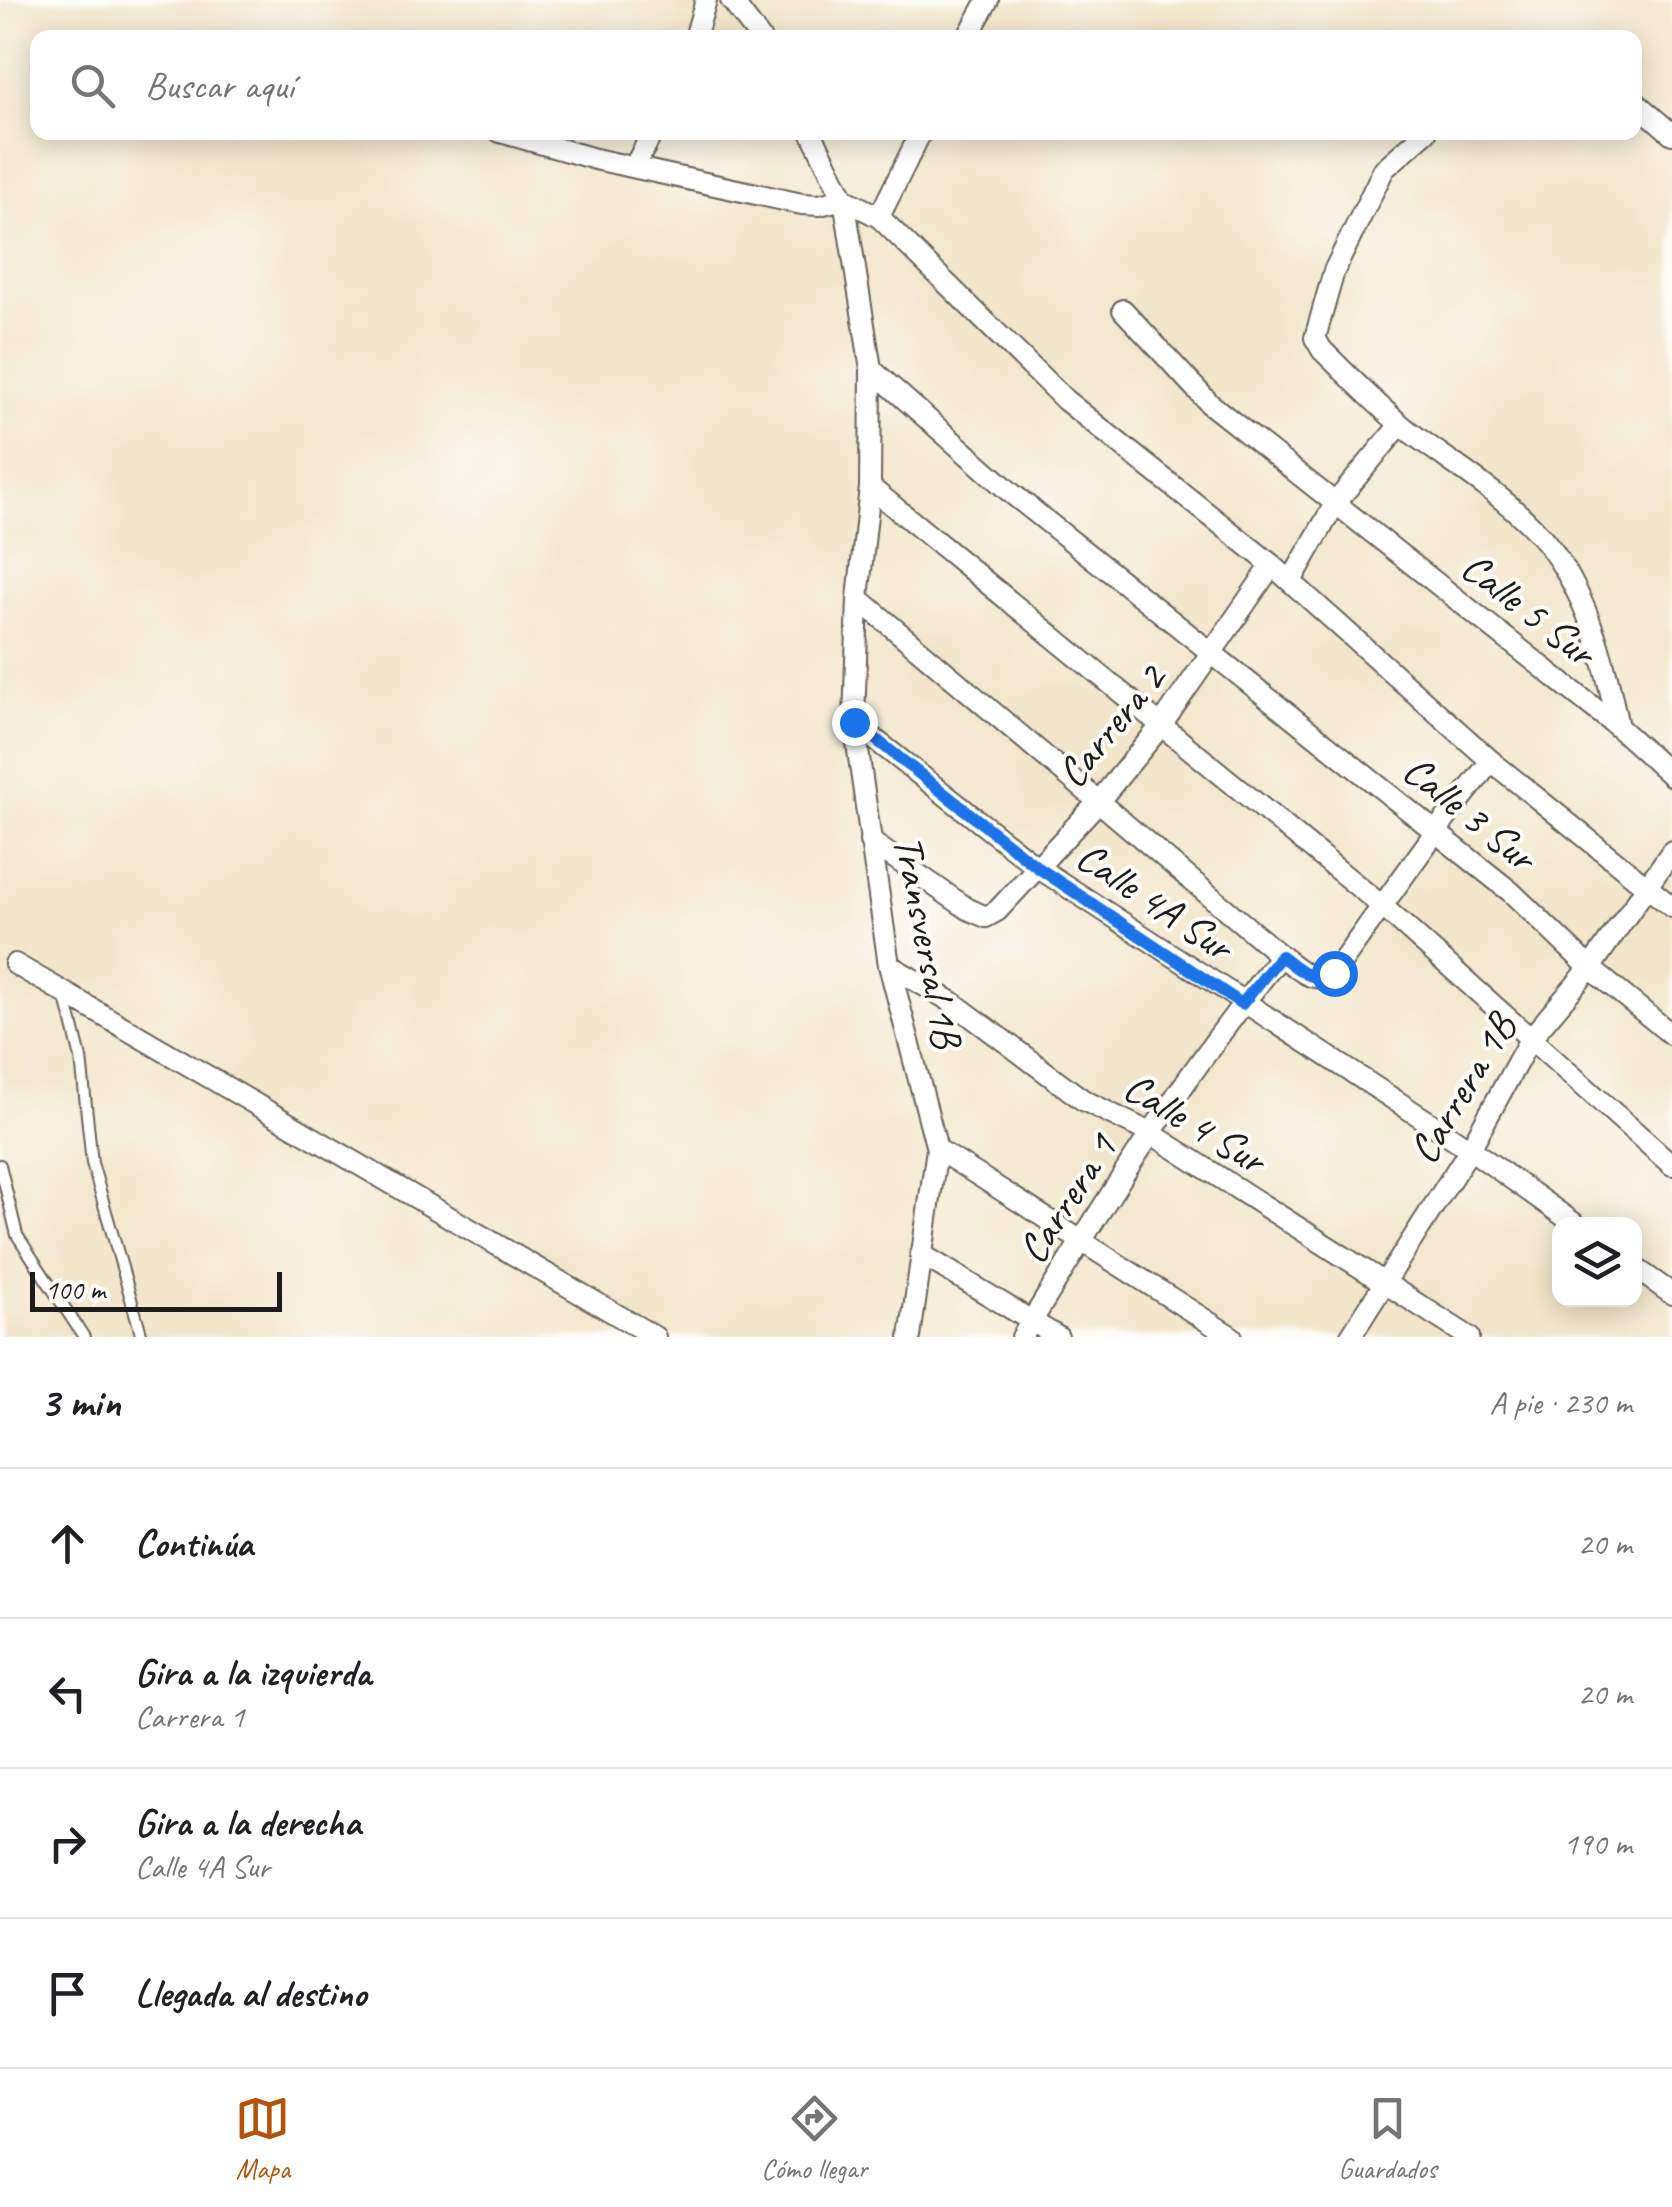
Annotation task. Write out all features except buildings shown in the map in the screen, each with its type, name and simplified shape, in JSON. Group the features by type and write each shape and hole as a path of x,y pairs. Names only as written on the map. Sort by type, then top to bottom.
{"street":[{"path":"697,30 706,0"},
{"path":"731,0 754,30"},
{"path":"972,30 988,0"},
{"path":"1642,108 1672,134"},
{"path":"531,140 802,204 819,205 844,199 879,217 1065,400 1272,565 1491,761 1672,907"},
{"path":"634,167 649,140"},
{"name":"Transversal 1B","path":"816,140 844,199 871,369 870,487 858,598 854,722 889,965 936,1149 910,1337"},
{"path":"879,217 917,140"},
{"path":"1417,140 1384,170 1334,271 1315,338 1322,350 1400,424 1528,523 1554,553 1586,608 1607,672 1618,727"},
{"name":"Calle 5 Sur","path":"1124,310 1210,404 1618,727 1672,776"},
{"name":"Calle 3 Sur","path":"871,369 1010,492 1511,892 1590,968 1672,1035"},
{"path":"1290,581 1336,502 1400,424"},
{"path":"870,487 1382,906 1672,1165"},
{"name":"Carrera 2","path":"870,841 968,909 986,916 997,911 1099,801 1160,727 1272,565"},
{"path":"858,598 1281,956 1310,976 1327,977 1334,973 1436,830 1491,761"},
{"name":"Calle 4A Sur","path":"854,722 1037,867 1242,1004 1470,1148 1565,1217"},
{"name":"Carrera 1B","path":"1350,1337 1470,1148 1530,1039 1590,968 1672,852"},
{"name":"Carrera 1","path":"1028,1328 1152,1134 1242,1004 1281,956"},
{"path":"15,964 655,1337"},
{"name":"Calle 4 Sur","path":"889,965 952,1002 1083,1100 1152,1134 1468,1337"},
{"path":"936,1149 1232,1337"},
{"path":"920,1254 1028,1328 1058,1337"},
{"path":"1642,1273 1672,1294"}],"lane":[{"path":"64,993 81,1058 92,1163 142,1337"},
{"path":"0,1165 18,1235 84,1337"}],"route":[{"path":"854,722 1037,867 1242,1004 1281,956 1318,979 1334,973"}]}
